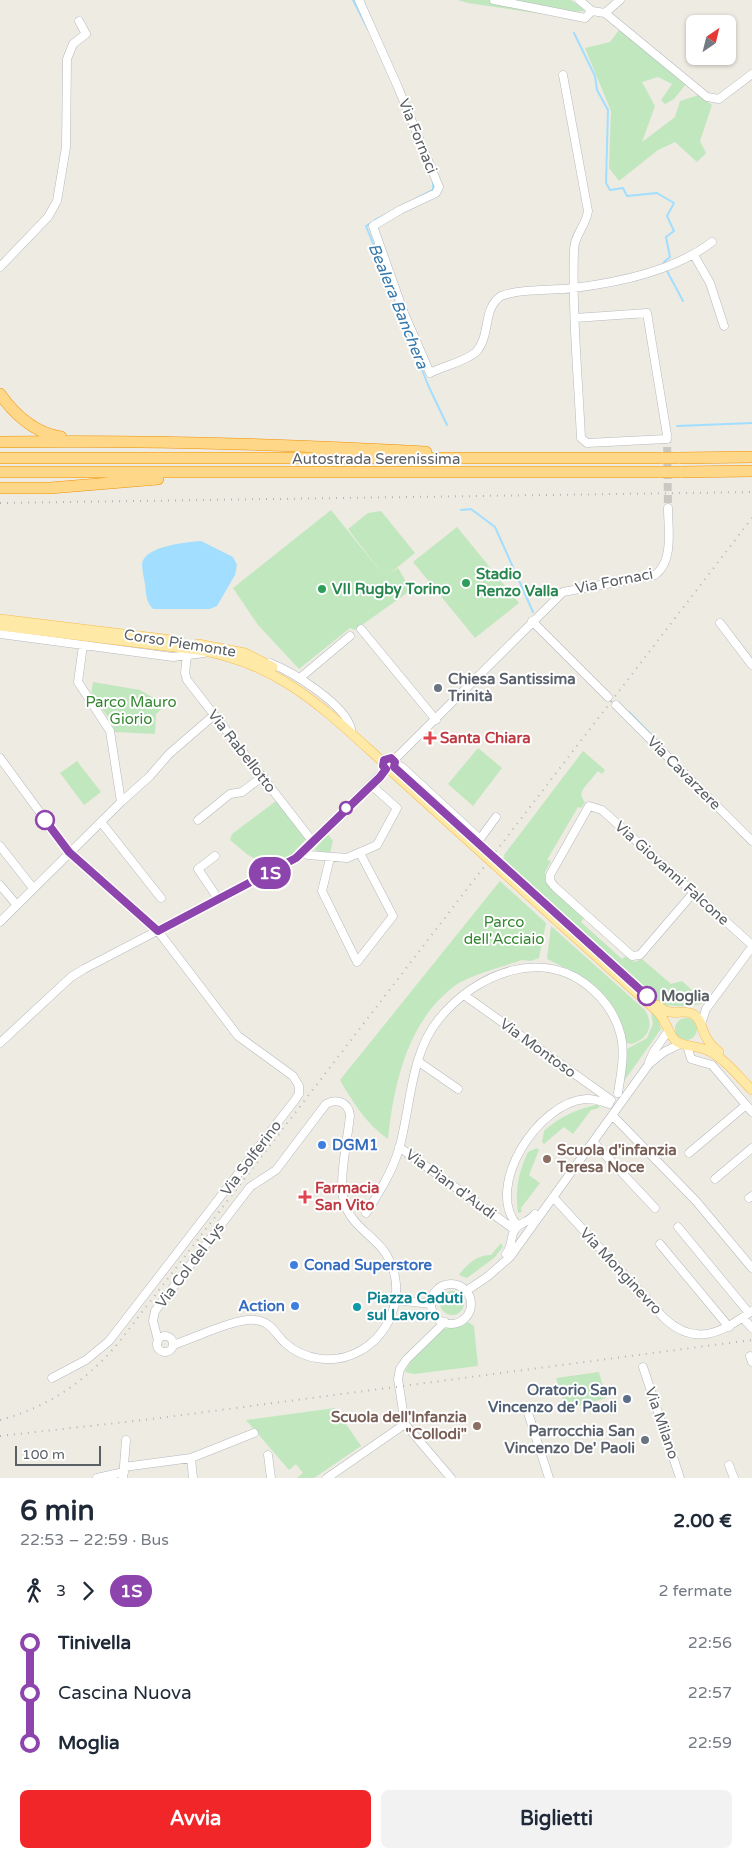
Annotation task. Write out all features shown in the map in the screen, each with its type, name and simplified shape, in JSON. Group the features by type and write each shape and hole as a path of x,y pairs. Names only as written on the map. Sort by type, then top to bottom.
{"highway":[{"path":"0,394 25,422 57,437 248,443 573,459"},
{"path":"0,442 126,440"},
{"name":"Autostrada Serenissima","path":"0,458 573,459 752,457"},
{"name":"Autostrada Serenissima","path":"0,472 752,471"},
{"path":"0,488 50,488 129,480 205,479 234,472"}],"main road":[{"name":"Corso Piemonte","path":"0,619 214,646 259,659 302,685 390,764"},
{"name":"Corso Piemonte","path":"0,626 217,653 261,667 291,684 390,764"},
{"path":"390,764 653,1008 669,1028 675,1041 713,1054 752,1090"},
{"path":"496,863 661,1008 678,1014 689,1012 697,1016 713,1047 752,1083"},
{"path":"669,1028 670,1022 678,1014"},
{"path":"686,1044 699,1038 702,1026"}],"street":[{"name":"Via Fornaci","path":"359,0 397,85 439,188 436,192 373,226 404,313 430,373 471,356 478,350 490,307 501,296 574,288"},
{"path":"494,0 586,18 592,11"},
{"path":"579,0 592,11 605,14 707,97 719,99 752,74"},
{"path":"590,0 592,11"},
{"path":"605,14 620,0"},
{"path":"0,267 48,217 57,201 66,147 67,60 73,44 86,34 79,20"},
{"path":"563,75 588,211 587,218 575,243 574,288 575,318 581,438 583,442 667,437 647,313 575,318"},
{"path":"574,288 655,270 694,255 712,242"},
{"path":"694,255 710,283 724,326"},
{"name":"Via Fornaci","path":"532,621 563,592 655,575 662,570 668,551 668,508"},
{"path":"2,1038 77,973 289,862 302,852 436,720 532,621 608,697"},
{"path":"720,622 752,665"},
{"path":"361,629 436,720"},
{"name":"Corso Piemonte","path":"0,634 173,657 217,653"},
{"path":"301,677 350,636"},
{"path":"83,645 78,682 110,731 122,802"},
{"name":"Via Rabellotto","path":"187,655 185,677 213,716 313,842"},
{"path":"259,659 301,677 347,718 351,729"},
{"name":"Via Cavarzere","path":"616,704 752,842"},
{"path":"0,922 69,852 150,776 169,754 213,716"},
{"path":"0,758 69,852 158,931"},
{"path":"390,764 402,767 480,838 496,817"},
{"path":"198,820 230,794 242,792 262,776"},
{"path":"302,852 308,855 330,858 347,858 377,845 397,808 371,784"},
{"name":"Via Giovanni Falcone","path":"694,892 640,955 632,956 550,882 550,875 589,806 602,810 694,892 752,946"},
{"path":"101,822 161,898"},
{"path":"0,846 33,888"},
{"path":"330,858 322,891 357,962 392,916 360,853"},
{"path":"215,856 198,869 218,900"},
{"path":"0,885 16,904"},
{"name":"Via Solferino","path":"52,1378 86,1360 109,1341 299,1094 299,1086 293,1076 238,1036 158,931"},
{"path":"702,1026 706,1009 752,946"},
{"path":"366,1213 384,1183 399,1147 422,1047 432,1029 445,1012 464,995 494,976 522,968 551,968 582,981 605,1002 618,1026 623,1057 618,1093"},
{"name":"Via Montoso","path":"464,995 610,1102"},
{"path":"689,1012 706,1009"},
{"path":"649,1064 669,1028"},
{"path":"466,1292 505,1263 594,1143 642,1073 649,1064 664,1052 686,1044 691,1059 712,1065 752,1112"},
{"path":"418,1062 458,1089"},
{"path":"582,1158 590,1139 606,1118 610,1102 618,1093 625,1090 633,1079 642,1073"},
{"path":"505,1263 505,1256 512,1246 516,1228 510,1212 510,1183 514,1163 518,1153 533,1130 547,1118 573,1102 592,1099 610,1102"},
{"name":"Via Col del Lys","path":"332,1101 344,1103 350,1112 343,1197 345,1207 357,1224 382,1248 389,1260 396,1281 396,1300 391,1316 380,1335 364,1348 344,1358 326,1359 305,1355 287,1345 266,1323 254,1319 235,1322 173,1345 168,1351 163,1352 157,1347 158,1340 153,1321 155,1310 250,1186 276,1170 326,1104 332,1101"},
{"path":"689,1153 746,1105"},
{"path":"613,1116 696,1201 752,1268"},
{"path":"594,1143 655,1208"},
{"name":"Via Pian d'Audi","path":"399,1147 502,1221 516,1228"},
{"path":"715,1179 752,1148"},
{"name":"Via Monginevro","path":"553,1197 664,1318 676,1327 696,1333 717,1332 729,1327"},
{"path":"516,1228 531,1220 538,1211 547,1205"},
{"name":"Via Pian d'Audi","path":"502,1221 510,1212"},
{"path":"678,1227 748,1314 752,1328"},
{"path":"660,1244 729,1327 748,1314"},
{"path":"444,1285 456,1285 466,1292 470,1303 467,1315 457,1322 445,1322 435,1316 431,1304 434,1292 444,1285"},
{"path":"396,1300 431,1304"},
{"path":"445,1322 406,1360 400,1369 398,1379 405,1424 451,1478"},
{"path":"158,1340 168,1337 173,1345"},
{"name":"Via Milano","path":"643,1367 680,1478"},
{"path":"529,1416 548,1478"},
{"path":"327,1478 405,1424"},
{"path":"97,1478 191,1458 254,1433"},
{"path":"124,1472 126,1440"},
{"path":"268,1455 271,1478"},
{"path":"191,1458 193,1478"},
{"path":"729,1466 734,1478"}],"green space":[{"path":"458,0 571,0 585,11 542,14"},
{"path":"619,30 687,83 674,99 665,104 661,100 672,84 658,77 642,82 655,106 642,142 675,117 680,101 699,95 712,105 700,141 706,153 697,162 675,142 658,150 619,181 609,168 611,111 585,48 610,42"},
{"name":"VII Rugby Torino","path":"331,510 385,577 348,529 368,513 381,511 415,553 389,574 398,568 411,590 355,630 350,628 299,669 258,625 233,588"},
{"name":"Stadio Renzo Valla","path":"457,527 519,603 475,638 413,562"},
{"name":"Parco Mauro Giorio","path":"93,682 140,690 166,705 156,714 155,734 115,732 111,721 91,694"},
{"path":"478,748 502,768 473,806 448,784"},
{"path":"583,751 605,770 602,774 598,771 583,789 581,795 585,803 581,808 578,807 547,860 551,861 545,872 545,881 584,918 581,922 622,959 626,956 634,962 642,959 671,984 682,981 705,1002 701,1004 670,1006 661,1003 500,859 505,857 504,855"},
{"path":"77,761 101,792 84,805 60,773"},
{"path":"276,801 306,839 290,856 267,865 248,855 230,840 232,834"},
{"path":"328,834 333,841 330,853 314,850"},
{"name":"Parco dell'Acciaio","path":"500,881 546,923 539,958 531,961 522,960 462,981 440,999 426,1016 406,1054 394,1096 388,1139 367,1120 340,1080"},
{"path":"551,926 645,1010 649,1021 646,1035 632,1044 627,1043 614,1010 599,989 577,974 547,959"},
{"path":"651,1012 658,1018 661,1029 624,1081 627,1049 647,1038 653,1024"},
{"path":"686,1018 694,1021 697,1029 694,1037 686,1040 678,1037 675,1029 678,1021"},
{"path":"599,1104 599,1108 591,1110 573,1134 564,1127 544,1144 542,1142 544,1131 556,1121 577,1111"},
{"path":"537,1148 539,1150 529,1175 540,1183 521,1208 522,1212 518,1213 517,1190 522,1167 528,1152"},
{"path":"501,1243 503,1247 494,1258 467,1278 459,1275 473,1261 482,1256 491,1255"},
{"path":"452,1291 461,1294 464,1303 461,1312 452,1315 443,1312 440,1303 443,1294"},
{"path":"468,1322 474,1326 478,1366 414,1374 405,1372 416,1355 437,1333"},
{"path":"599,1372 606,1398 566,1409 556,1378"},
{"path":"335,1408 361,1446 314,1478 297,1478 303,1473 296,1464 289,1470 246,1420"}],"water":[{"path":"201,541 233,557 237,565 235,575 217,606 210,609 153,609 149,604 146,594 142,566 145,558 150,553 167,546"}],"waterway":[{"name":"Bealera Banchera","path":"353,0 369,31"},
{"path":"574,33 595,76 597,90 608,110 606,183 610,190 623,188 627,196 657,193 674,203 667,216 674,231 666,237 670,257 664,262"},
{"name":"Bealera Banchera","path":"375,220 433,190 433,183"},
{"name":"Bealera Banchera","path":"371,223 366,226 399,309"},
{"path":"667,271 683,301"},
{"name":"Bealera Banchera","path":"402,318 428,385 447,425"},
{"path":"677,426 752,423"},
{"name":"Bealera Banchera","path":"461,510 471,509 495,527 533,612"},
{"name":"Bealera Banchera","path":"629,712 669,753"}],"tunnel":[{"path":"667,435 668,508"}],"railway":[{"path":"0,503 752,492"},
{"path":"0,1420 34,1408 64,1392 91,1371 116,1346 752,518"},
{"path":"0,1436 152,1419 752,1340"}],"bus line":[{"name":"1S","path":"45,820 69,852 158,931 296,858 380,777 386,769 383,766 384,760 393,758 395,762 394,767 647,996"}],"place":[{"name":"Stadio Renzo Valla","path":"466,583"},
{"name":"VII Rugby Torino","path":"322,589"},
{"name":"Chiesa Santissima Trinità","path":"438,688"},
{"name":"Santa Chiara","path":"430,738"},
{"name":"Moglia","path":"647,996"},
{"name":"DGM1","path":"322,1145"},
{"name":"Scuola d'infanzia Teresa Noce","path":"547,1159"},
{"name":"Farmacia San Vito","path":"305,1197"},
{"name":"Conad Superstore","path":"294,1265"},
{"name":"Action","path":"295,1306"},
{"name":"Piazza Caduti sul Lavoro","path":"357,1307"},
{"name":"Oratorio San Vincenzo de' Paoli","path":"627,1399"},
{"name":"Scuola dell'Infanzia \"Collodi\"","path":"477,1426"},
{"name":"Parrocchia San Vincenzo De' Paoli","path":"645,1440"}]}
